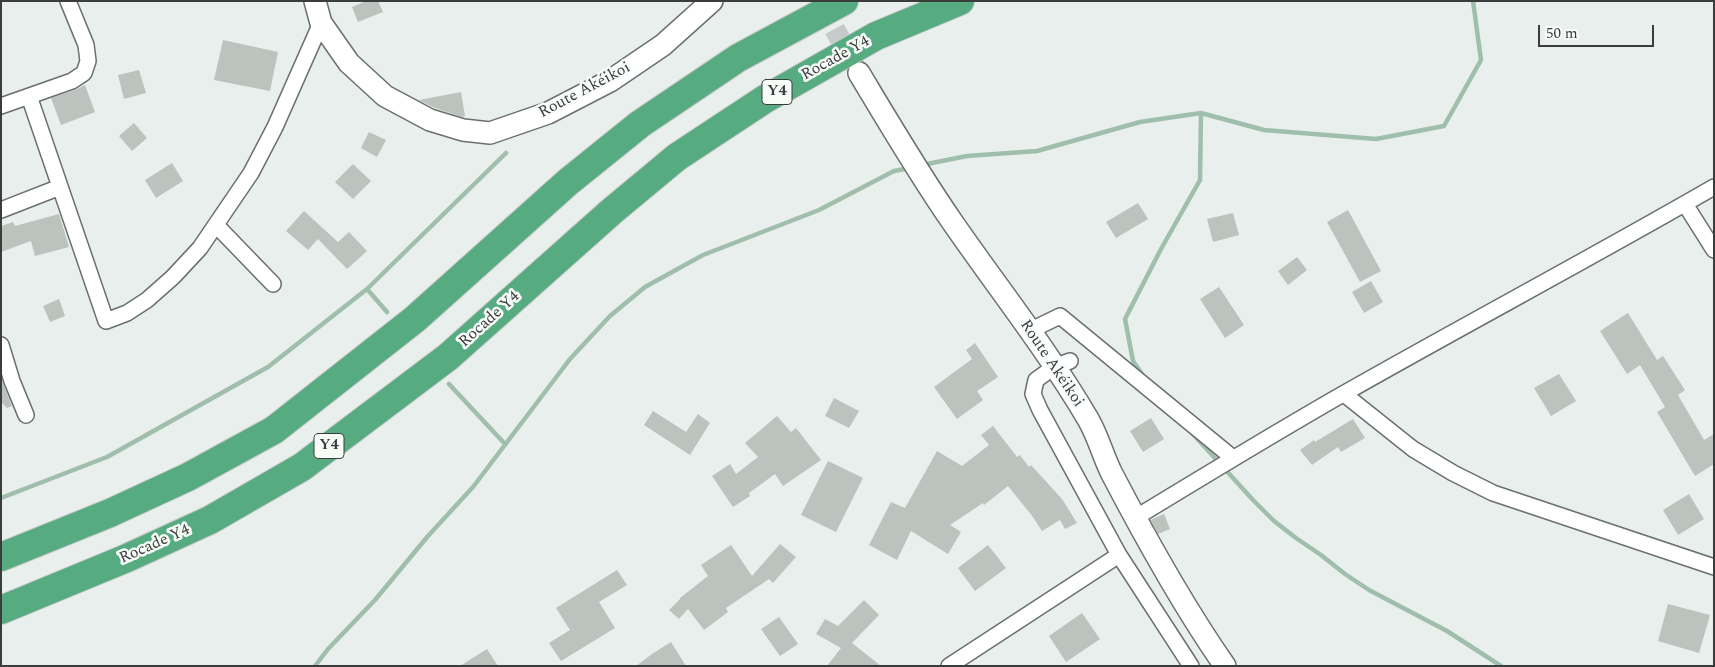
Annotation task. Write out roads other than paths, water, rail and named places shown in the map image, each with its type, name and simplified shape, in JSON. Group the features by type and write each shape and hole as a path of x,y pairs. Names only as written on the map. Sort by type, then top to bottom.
{"highway":[{"path":"1,557 110,513 188,477 274,430 416,319 568,182 640,124 738,58 844,1"},
{"name":"Rocade Y4","path":"1,610 127,558 210,520 302,467 448,357 612,211 676,158 765,99 868,41 960,1"}],"street":[{"path":"1,106 72,81 84,73 88,61 86,45 68,1"},
{"name":"Route Akéikoi","path":"315,1 322,23 349,63 385,96 430,120 463,130 490,133 548,114 610,81 663,45 712,1"},
{"path":"29,96 106,321 127,313 147,300 167,283 200,248 251,173 275,127 322,23"},
{"name":"Route Akéikoi","path":"859,73 952,222 1029,331 1062,364 1089,420 1106,463 1135,518 1225,666"},
{"path":"1,210 60,187"},
{"path":"1135,518 1233,458 1344,394 1714,187"},
{"path":"1685,204 1714,250"},
{"path":"216,224 273,284"},
{"path":"1029,331 1060,316 1233,458"},
{"path":"1,345 12,381 26,414"},
{"path":"1062,364 1036,380 1033,394 1119,555 1191,666"},
{"path":"1344,394 1413,448 1452,473 1494,494 1714,567"},
{"path":"949,666 1119,555"}],"waterway":[{"path":"922,165 967,156 1037,151 1140,122 1201,113 1264,130 1376,139 1444,126 1481,60 1473,1"},
{"path":"1144,377 1133,361 1125,319 1161,249 1200,180 1201,113"},
{"path":"1,498 107,457 268,367 367,289 506,153"},
{"path":"315,666 328,649 375,600 428,536 473,487 570,359 610,316 645,287 703,255 819,210 894,171 910,168"},
{"path":"367,289 387,312"},
{"path":"449,384 505,444"},
{"path":"1193,434 1253,500 1274,521 1296,538 1369,590 1447,631 1501,666"}],"tunnel":[{"path":"819,1 855,66"}]}
